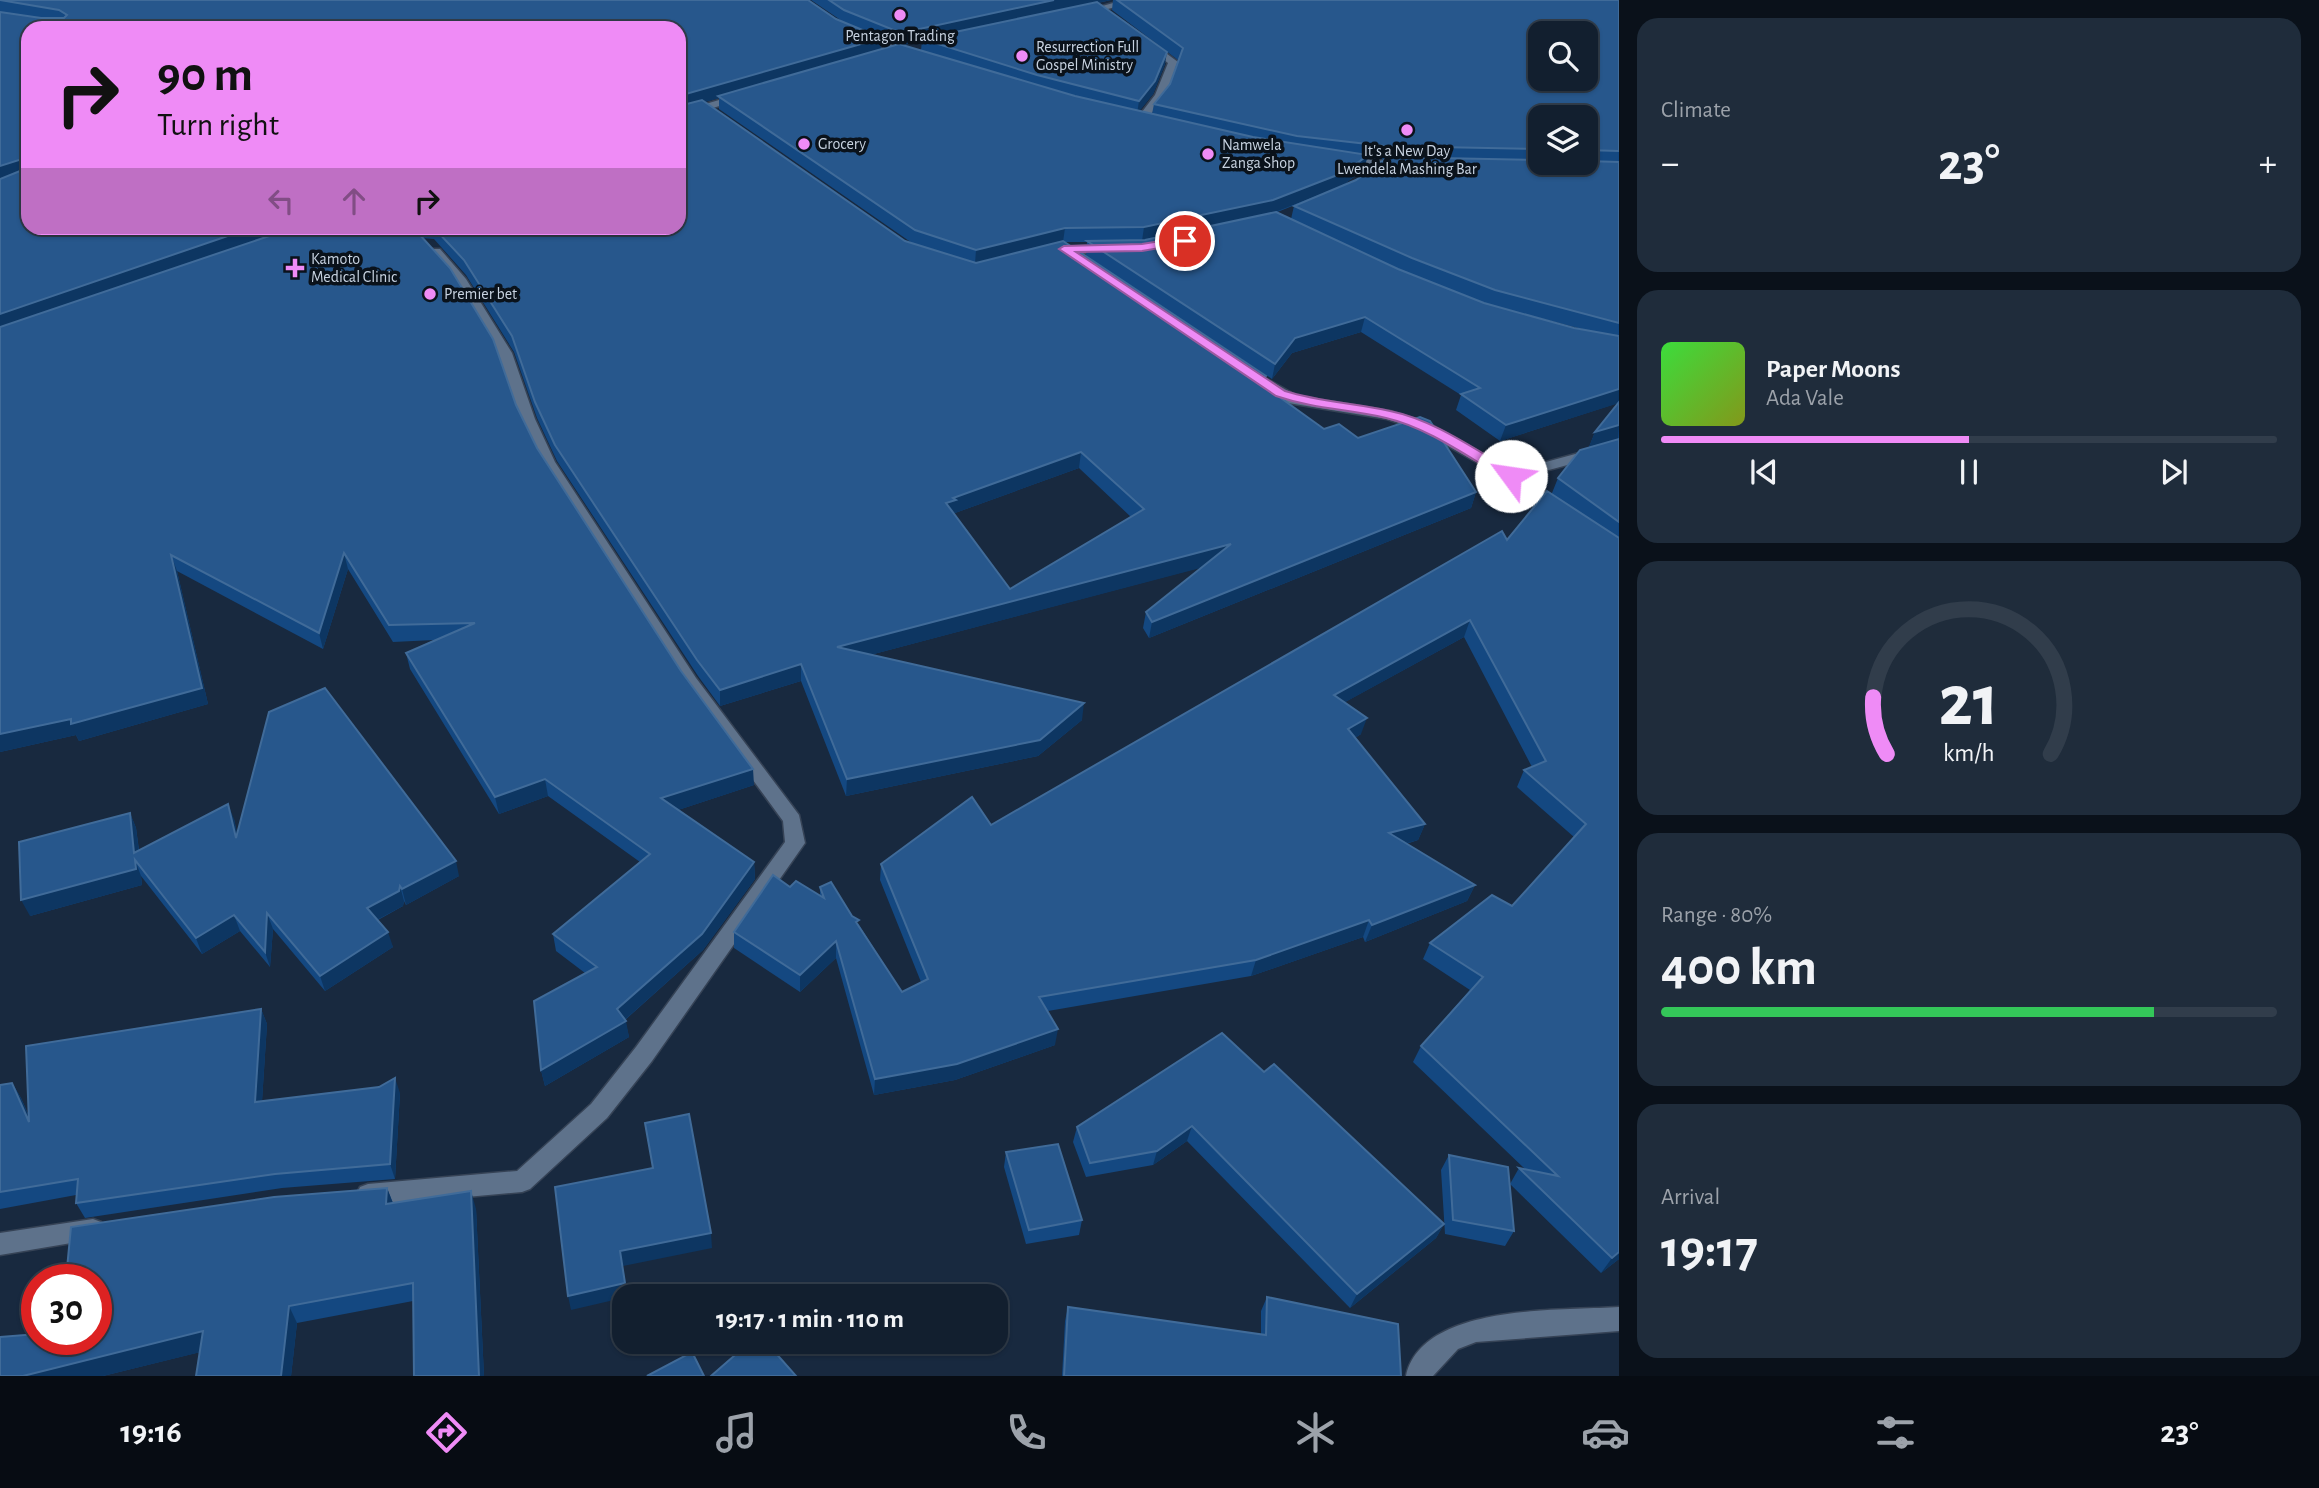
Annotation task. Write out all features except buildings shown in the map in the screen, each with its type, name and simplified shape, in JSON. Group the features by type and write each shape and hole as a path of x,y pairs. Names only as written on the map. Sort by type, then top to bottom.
{"street":[{"path":"1072,15 1103,13 1136,0"},
{"path":"852,32 925,59"},
{"path":"1128,118 1146,122 1173,62 1136,35"},
{"path":"886,54 926,45"},
{"path":"686,113 756,92"},
{"path":"704,107 716,116"},
{"path":"1331,159 1381,165 1421,165"},
{"path":"1370,173 1381,165"},
{"path":"349,1196 522,1181 607,1101 795,843 792,820 690,682 548,462 528,419 505,353 460,279 428,244 417,243"},
{"path":"1038,255 1064,249 1116,248"},
{"path":"1064,249 1085,264"},
{"path":"1235,365 1293,400 1390,415 1425,427 1511,476 1576,523"},
{"path":"1511,476 1619,446"},
{"path":"0,1244 121,1226"},
{"path":"1419,1376 1420,1371 1449,1340 1476,1331 1619,1319"}],"place":[{"name":"Pentagon Trading","path":"900,15"},
{"name":"Resurrection Full Gospel Ministry","path":"1022,56"},
{"name":"It's a New Day Lwendela Mashing Bar","path":"1407,130"},
{"name":"Grocery","path":"804,144"},
{"name":"Namwela Zanga Shop","path":"1208,154"},
{"name":"Kamoto Medical Clinic","path":"295,268"},
{"name":"Premier bet","path":"430,294"}],"route":[{"path":"1185,241 1142,248 1064,249 1280,394 1312,404 1390,415 1425,427 1511,476"}]}
